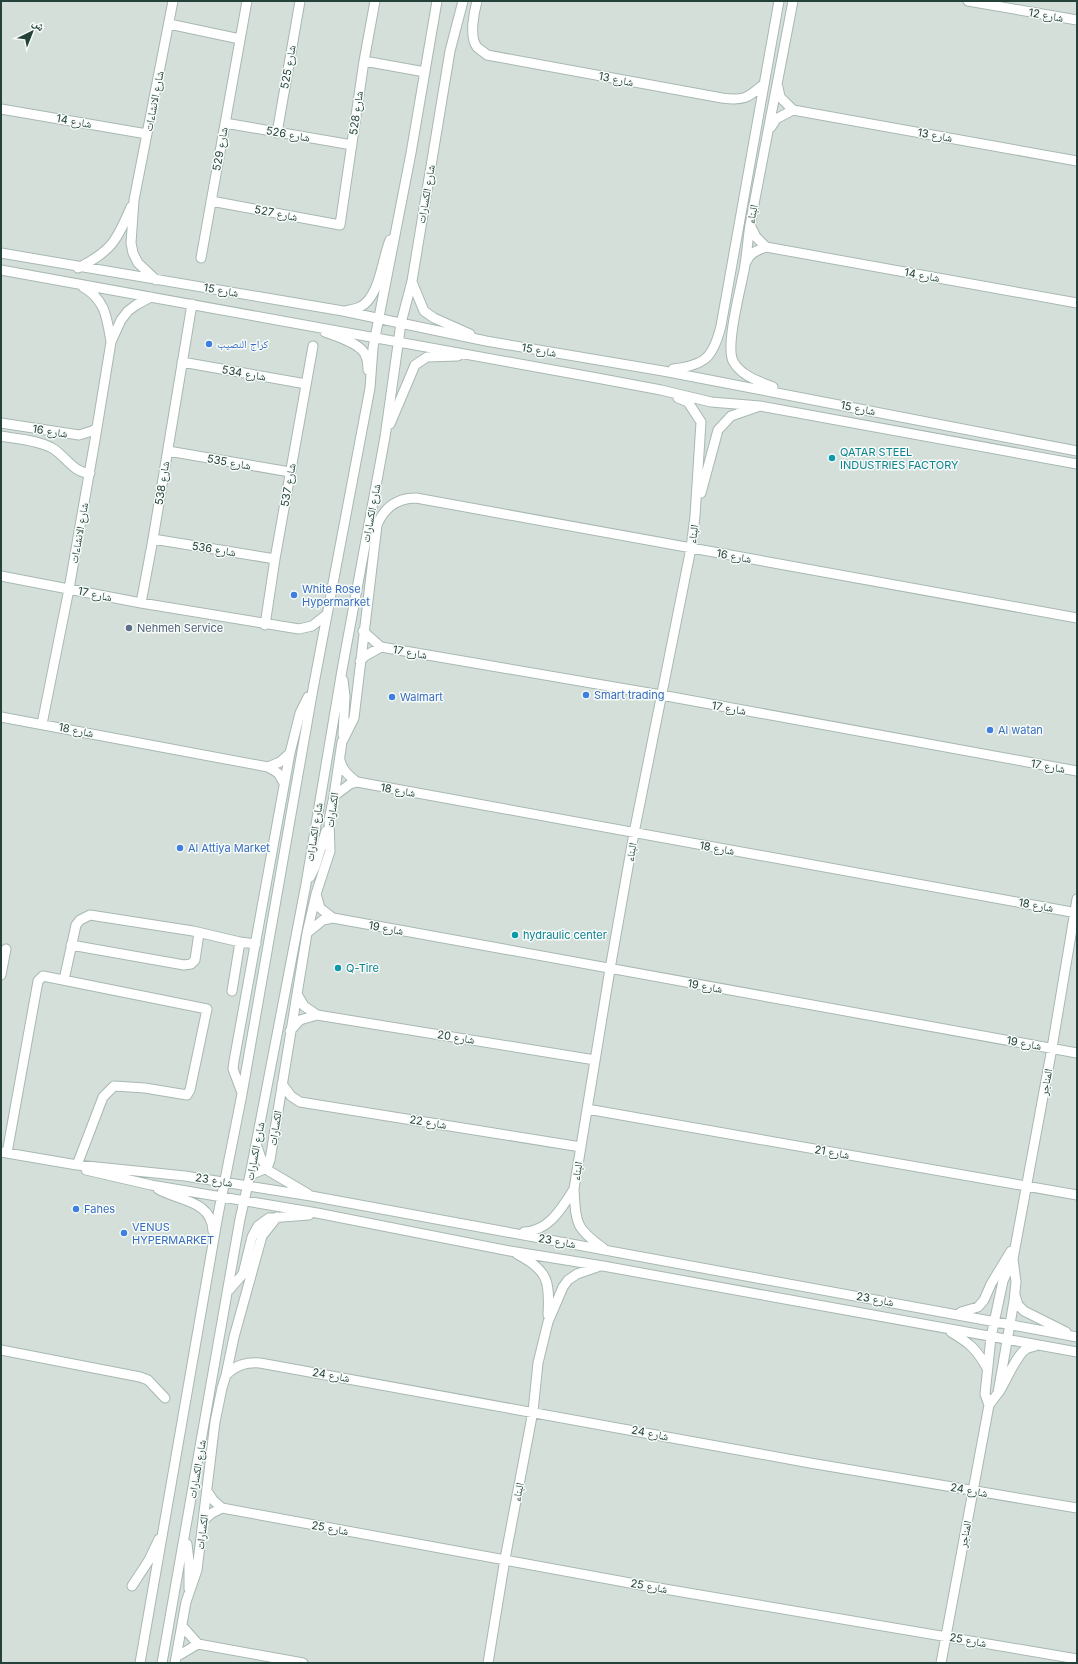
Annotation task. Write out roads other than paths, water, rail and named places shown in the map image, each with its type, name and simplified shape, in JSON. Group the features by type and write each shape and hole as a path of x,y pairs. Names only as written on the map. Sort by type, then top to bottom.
{"street":[{"name":"شارع الانشاءات","path":"156,280 138,263 131,242 134,200 173,1"},
{"name":"شارع 529","path":"201,258 247,1"},
{"name":"شارع 525","path":"276,133 300,1"},
{"name":"شارع 528","path":"340,225 364,61 375,1"},
{"name":"شارع الكسارات","path":"140,1663 326,615 370,388 379,318 437,1"},
{"name":"شارع 13","path":"478,1 474,13 473,39 477,46 487,55 737,100 751,96 764,84"},
{"name":"البناء","path":"663,371 684,368 702,362 710,354 717,343 779,1"},
{"name":"البناء","path":"791,395 754,380 740,370 732,359 732,334 746,263 750,225 793,1"},
{"name":"شارع 12","path":"968,1 1077,20"},
{"name":"شارع الكسارات","path":"162,1663 244,1201 306,884 342,670 385,437 401,323 412,281 450,51 463,2"},
{"path":"168,24 240,39"},
{"path":"364,61 425,72"},
{"path":"769,130 776,119 793,110 780,96 778,82"},
{"name":"شارع 14","path":"1,108 147,134"},
{"name":"شارع 13","path":"793,110 1077,161"},
{"name":"شارع 526","path":"225,123 352,145"},
{"name":"شارع الانشاءات","path":"78,268 96,259 113,243 121,230 134,200"},
{"name":"شارع 527","path":"211,200 340,225"},
{"path":"343,311 360,307 369,299 376,288 385,251 398,218"},
{"path":"746,263 748,257 766,247 756,238 750,225"},
{"name":"شارع 14","path":"766,247 1077,303"},
{"name":"شارع 15","path":"1,253 78,268 343,311 486,341 663,371 1077,451"},
{"name":"شارع 15","path":"1,270 475,355 661,390 711,402 760,406 1074,464"},
{"path":"412,281 424,311 434,318 486,341"},
{"name":"شارع الانشاءات","path":"79,284 92,292 98,299 106,318 111,342"},
{"name":"شارع الانشاءات","path":"42,724 90,473 111,342 121,320 128,311 151,297"},
{"path":"182,362 192,304"},
{"path":"307,325 354,344 363,350 367,362 370,388"},
{"name":"شارع 537","path":"265,625 275,559 313,346"},
{"path":"385,437 415,365 427,357 475,355"},
{"name":"شارع 534","path":"182,362 306,384"},
{"name":"شارع 538","path":"141,604 182,362"},
{"name":"البناء","path":"606,1250 587,1236 580,1228 575,1213 574,1189 610,968 634,833 691,548 695,516 701,422 688,402 661,390"},
{"name":"البناء","path":"695,516 718,430 731,416 760,406"},
{"name":"شارع 16","path":"1,423 78,435 92,432 97,428"},
{"name":"شارع 16","path":"1,436 52,448 58,451 80,471 90,473"},
{"name":"شارع 535","path":"168,451 290,472"},
{"name":"شارع 16","path":"392,504 408,498 416,498 1077,618"},
{"name":"الكسارات","path":"267,1168 270,1160 307,933 316,894 330,851 329,820 342,742 354,718 363,631 377,525 380,516 392,504"},
{"name":"شارع 536","path":"153,539 275,559"},
{"name":"شارع 17","path":"1,576 141,604 299,630 312,626 326,615"},
{"name":"شارع 17","path":"363,631 381,646 661,695 1077,771"},
{"name":"شارع 17","path":"360,661 381,646"},
{"path":"342,670 345,696 342,742"},
{"path":"242,1094 233,1069 290,753 300,713 313,689"},
{"name":"شارع 18","path":"1,716 268,767"},
{"path":"268,767 280,762 290,753"},
{"path":"340,759 341,766 349,776 357,782"},
{"path":"268,767 278,773 284,783"},
{"path":"334,796 350,784 357,782"},
{"name":"شارع 18","path":"357,782 1075,912"},
{"path":"282,800 288,833"},
{"path":"306,884 315,867 329,820"},
{"path":"316,894 320,908 332,918"},
{"name":"المناجر","path":"989,1405 985,1394 990,1337 1003,1281 1013,1259 1017,1242 1077,899"},
{"path":"64,980 76,926 80,920 90,914 256,944"},
{"path":"307,933 323,920 332,918"},
{"name":"شارع 19","path":"332,918 1077,1053"},
{"path":"71,945 184,965 191,964 194,960 200,933"},
{"path":"232,991 240,942"},
{"path":"1,975 6,949"},
{"path":"4,1152 38,981 43,976 207,1009 190,1090 187,1095 145,1088 114,1086 103,1097 77,1165"},
{"name":"شارع 20","path":"296,994 304,1006 317,1015 595,1060"},
{"name":"شارع 20","path":"290,1031 300,1020 317,1015"},
{"name":"شارع 22","path":"282,1084 291,1096 300,1102 581,1147"},
{"name":"شارع 21","path":"587,1109 1077,1195"},
{"path":"256,1144 267,1168 277,1177 293,1184 311,1196"},
{"name":"شارع 23","path":"4,1152 77,1165 185,1176 248,1185 994,1320 1074,1336"},
{"name":"شارع 23","path":"40,1159 151,1186 223,1197 510,1251 603,1266 1077,1352"},
{"path":"250,1175 267,1168"},
{"path":"151,1186 169,1195 187,1200 202,1208 211,1220 213,1245"},
{"name":"البناء","path":"514,1233 534,1232 543,1226 558,1213 574,1189"},
{"path":"228,1291 243,1274 254,1232 262,1223 269,1218 317,1214"},
{"name":"الكسارات","path":"176,1660 189,1592 195,1580 197,1570 216,1422 222,1388 234,1337 262,1236 277,1217"},
{"name":"المناجر","path":"954,1313 970,1311 978,1307 984,1300 991,1284 1017,1242"},
{"name":"البناء","path":"510,1251 537,1266 546,1278 549,1297 548,1322"},
{"name":"المناجر","path":"998,1393 1015,1294 1016,1282 1013,1259"},
{"name":"البناء","path":"488,1663 505,1559 533,1411 538,1362 548,1322 563,1287 568,1280 583,1271 603,1266"},
{"name":"شارع 23","path":"1015,1294 1018,1305 1024,1312 1074,1336"},
{"name":"شارع 23","path":"946,1329 970,1344 980,1356 987,1368"},
{"name":"المناجر","path":"941,1663 989,1405 1006,1381 1019,1356 1026,1349 1037,1345"},
{"path":"1,1350 140,1377 148,1380 165,1398"},
{"name":"شارع 24","path":"226,1375 241,1364 250,1362 260,1363 810,1462 1077,1508"},
{"path":"203,1521 212,1513 222,1508 213,1500 207,1491"},
{"name":"شارع 25","path":"222,1508 641,1585 1077,1659"},
{"path":"132,1586 149,1560 164,1527"},
{"path":"186,1533 189,1561 189,1592"},
{"path":"182,1626 198,1644 303,1663"},
{"path":"176,1660 198,1644"}],"place":[{"name":"كراج النصيب","path":"209,344"},
{"name":"QATAR STEEL INDUSTRIES FACTORY","path":"832,458"},
{"name":"White Rose Hypermarket","path":"294,595"},
{"name":"Nehmeh Service","path":"129,628"},
{"name":"Smart trading","path":"586,695"},
{"name":"Walmart","path":"392,697"},
{"name":"Al watan","path":"990,730"},
{"name":"Al Attiya Market","path":"180,848"},
{"name":"hydraulic center","path":"515,935"},
{"name":"Q-Tire","path":"338,968"},
{"name":"Fahes","path":"76,1209"},
{"name":"VENUS HYPERMARKET","path":"124,1233"}]}
